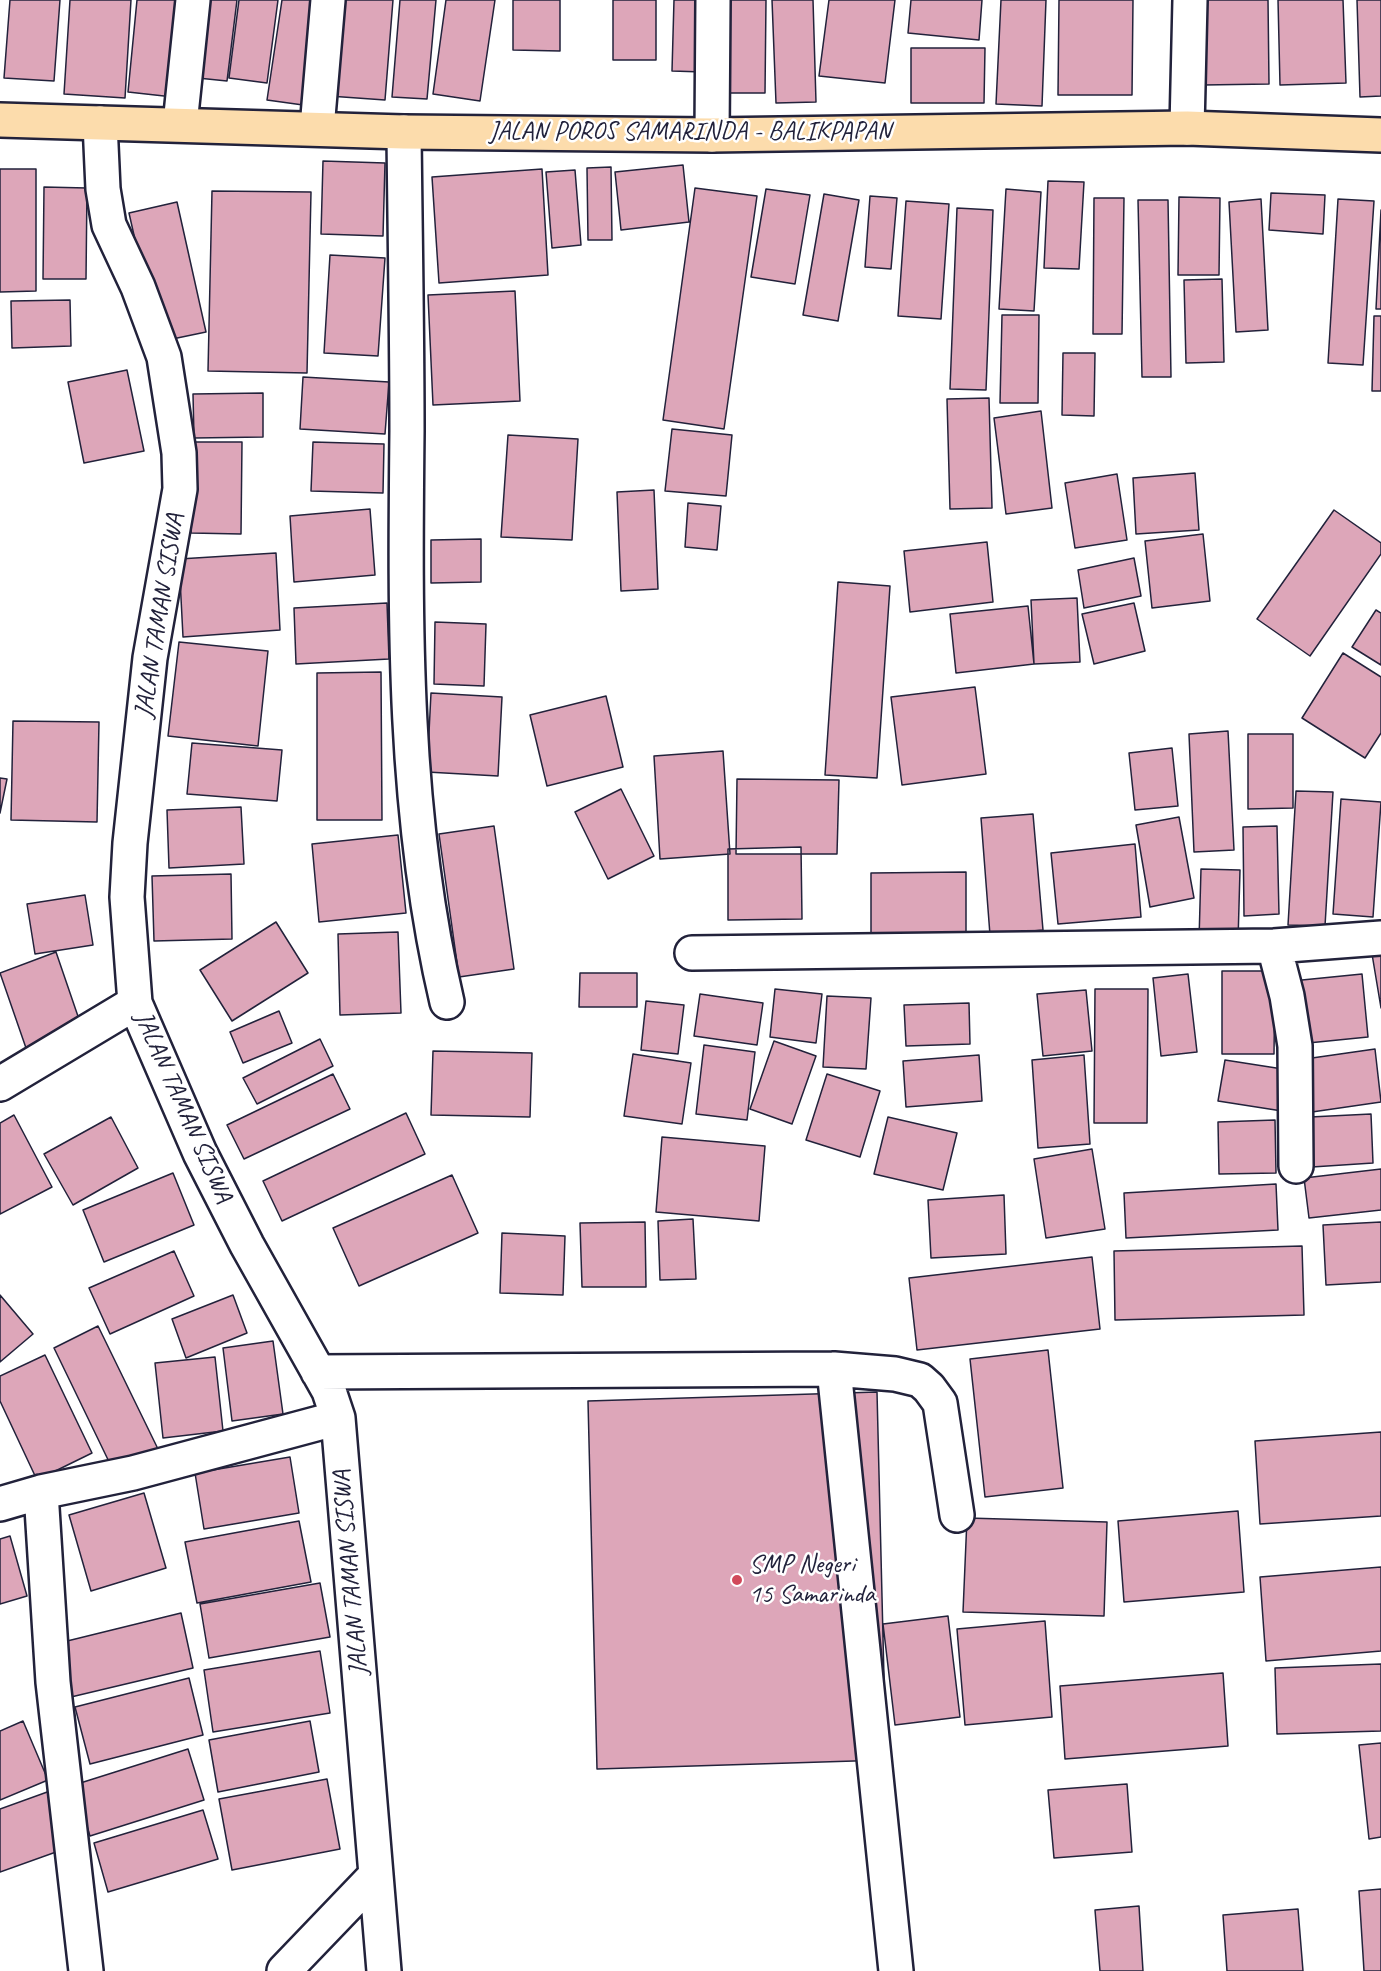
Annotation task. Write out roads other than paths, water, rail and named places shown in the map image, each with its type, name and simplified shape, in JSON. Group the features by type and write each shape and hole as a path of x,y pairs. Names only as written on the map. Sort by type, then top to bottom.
{"highway":[{"name":"JALAN POROS SAMARINDA - BALIKPAPAN","path":"0,120 404,132 712,135 1187,128 1381,135"}],"street":[{"path":"180,124 193,0"},
{"path":"317,128 328,0"},
{"path":"712,135 713,0"},
{"path":"1187,128 1190,0"},
{"name":"JALAN TAMAN SISWA","path":"100,123 103,189 109,225 138,287 164,357 179,453 180,489 150,658 130,843 127,897 135,1003 200,1153 329,1391 338,1418 384,1971"},
{"path":"404,132 407,409 405,644 410,746 431,936 447,1002"},
{"path":"692,953 1274,946 1381,938"},
{"path":"1274,946 1287,996 1295,1046 1296,1166"},
{"path":"0,1084 135,1003"},
{"path":"834,1369 896,1971"},
{"path":"318,1372 834,1369 896,1374 920,1380 940,1402 957,1515"},
{"path":"0,1504 41,1492 133,1473 338,1418"},
{"path":"41,1492 53,1682 86,1971"},
{"path":"284,1971 376,1875"}],"place":[{"name":"SMP Negeri 15 Samarinda","path":"737,1580"}]}
